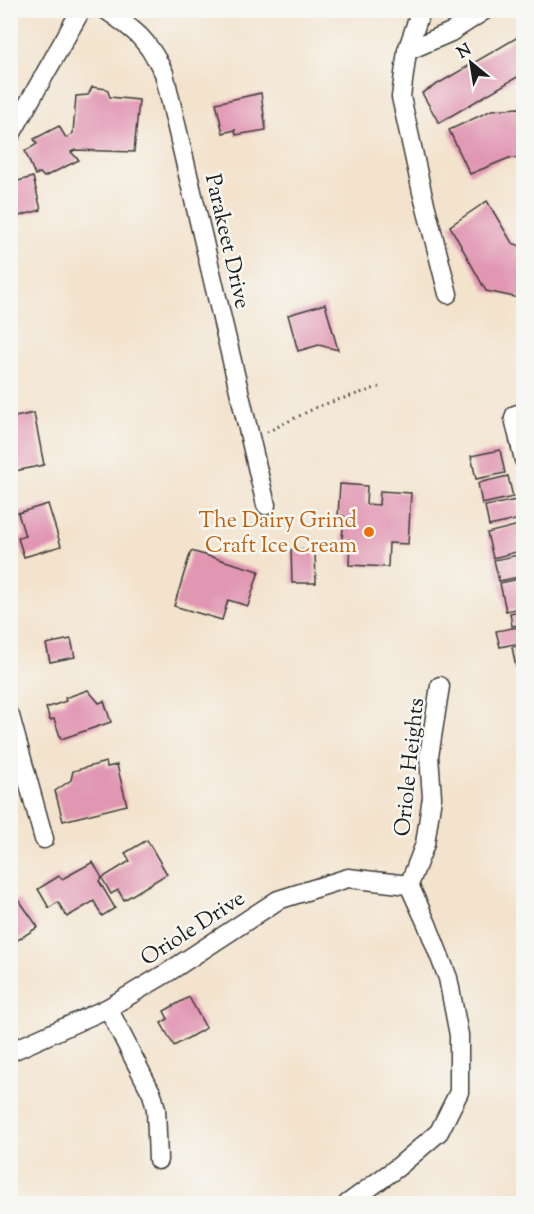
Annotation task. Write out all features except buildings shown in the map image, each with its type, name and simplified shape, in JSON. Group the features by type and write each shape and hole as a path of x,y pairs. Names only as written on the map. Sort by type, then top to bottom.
{"street":[{"path":"10,136 81,10"},
{"name":"Parakeet Drive","path":"106,10 136,30 154,54 164,73 266,505"},
{"path":"421,10 407,51 401,97 448,294"},
{"path":"407,51 451,32 485,10"},
{"path":"519,415 524,460"},
{"name":"Oriole Heights","path":"409,885 425,844 432,797 429,756 440,687"},
{"path":"10,716 44,839"},
{"name":"Oriole Drive","path":"10,1052 108,1008 170,971 278,900 348,878 409,885"},
{"path":"346,1203 398,1167 439,1132 459,1092 459,1035 448,978 409,885"},
{"path":"108,1008 152,1094 156,1109 158,1160"}],"path":[{"path":"251,439 319,406 379,387"}],"place":[{"name":"The Dairy Grind Craft Ice Cream","path":"369,532"}]}
